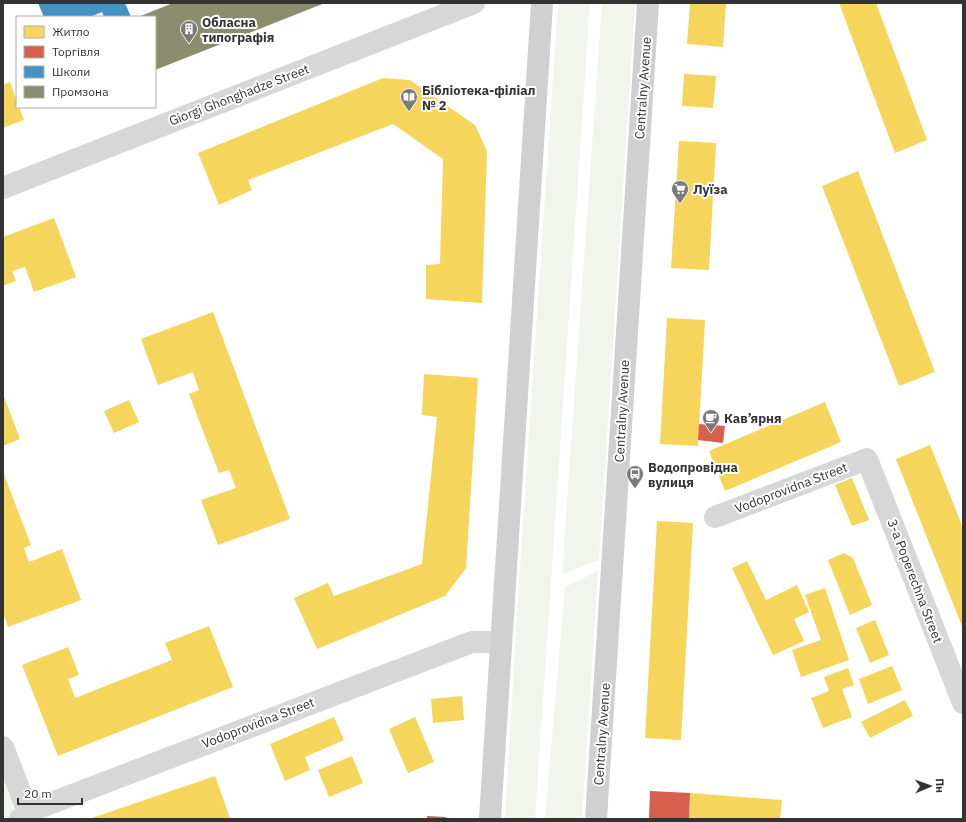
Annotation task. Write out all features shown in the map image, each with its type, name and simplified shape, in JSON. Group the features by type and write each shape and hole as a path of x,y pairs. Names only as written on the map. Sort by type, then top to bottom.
{"main road":[{"path":"490,819 542,3"},
{"name":"Centralny Avenue","path":"596,819 648,3"}],"street":[{"name":"Giorgi Ghonghadze Street","path":"3,188 474,3"},
{"name":"Vodoprovidna Street","path":"715,517 867,459"},
{"name":"3-a Poperechna Street","path":"867,459 963,703"},
{"name":"Vodoprovidna Street","path":"24,816 472,642 501,642"},
{"path":"3,747 24,816"}],"shaded area":[{"path":"558,3 590,3 535,819 505,819 518,597"},
{"path":"602,3 635,3 599,560 562,574"},
{"path":"598,571 582,819 545,819 565,587"},
{"path":"3,775 14,803 11,819 3,819"}],"building: Житло":[{"path":"690,3 726,3 723,47 687,44"},
{"path":"839,3 876,3 927,140 895,153"},
{"path":"684,74 716,76 713,108 682,106"},
{"path":"383,78 410,80 475,125 487,151 482,303 426,299 426,265 440,264 443,159 393,124 248,180 252,190 219,205 198,153"},
{"path":"10,82 16,99 16,108 19,108 24,120 3,128 3,85"},
{"path":"679,141 716,143 709,270 671,268"},
{"path":"858,171 935,372 899,386 822,186"},
{"path":"54,218 76,277 34,292 25,267 12,271 16,281 3,286 3,237"},
{"path":"213,312 290,519 218,545 201,500 236,488 229,470 219,473 189,394 199,390 193,372 158,385 141,339"},
{"path":"667,318 705,320 698,446 660,444"},
{"path":"424,374 478,378 466,568 445,596 317,649 294,598 328,583 334,596 422,564 437,417 422,415"},
{"path":"3,394 20,439 3,446"},
{"path":"129,400 139,422 114,433 104,411"},
{"path":"825,402 841,442 725,491 709,451"},
{"path":"930,445 963,528 963,629 896,459"},
{"path":"3,472 31,545 24,548 29,562 62,549 81,600 8,627 3,613"},
{"path":"852,478 869,520 852,526 835,485"},
{"path":"657,521 693,523 681,740 645,738"},
{"path":"844,553 853,558 872,605 850,615 828,560"},
{"path":"747,561 766,600 797,585 809,612 794,619 804,641 773,655 732,568"},
{"path":"825,588 849,660 801,677 792,650 821,640 805,595"},
{"path":"875,620 889,655 870,663 856,628"},
{"path":"209,626 233,687 58,756 22,665 68,647 79,675 68,679 75,698 172,660 165,643"},
{"path":"892,666 902,690 868,704 859,679"},
{"path":"848,668 854,685 842,689 852,717 823,728 811,698 829,691 824,677"},
{"path":"462,696 464,720 433,723 431,699"},
{"path":"905,700 913,716 870,738 861,722"},
{"path":"334,717 344,740 305,757 310,770 285,781 270,744"},
{"path":"415,717 434,762 408,773 389,729"},
{"path":"352,756 363,783 329,797 318,770"},
{"path":"215,776 230,818 89,819"},
{"path":"690,793 782,800 780,819 689,819"}],"building: Торгівля":[{"name":"Кав’ярня","path":"699,424 725,426 723,443 698,440"},
{"path":"650,791 690,793 689,819 649,819"},
{"path":"427,816 446,817 446,819 427,819"}],"building: Школи":[{"path":"38,3 125,3 131,16 104,16 102,12 92,16 44,16"}],"building: Промзона":[{"name":"Обласна типографія","path":"173,3 325,3 156,70 156,16 140,16"}],"place":[{"name":"Обласна типографія","path":"189,44"},
{"name":"Бібліотека-філіал № 2","path":"409,112"},
{"name":"Луїза","path":"680,204"},
{"name":"Кав’ярня","path":"711,433"},
{"name":"Водопровідна вулиця","path":"635,489"}]}
